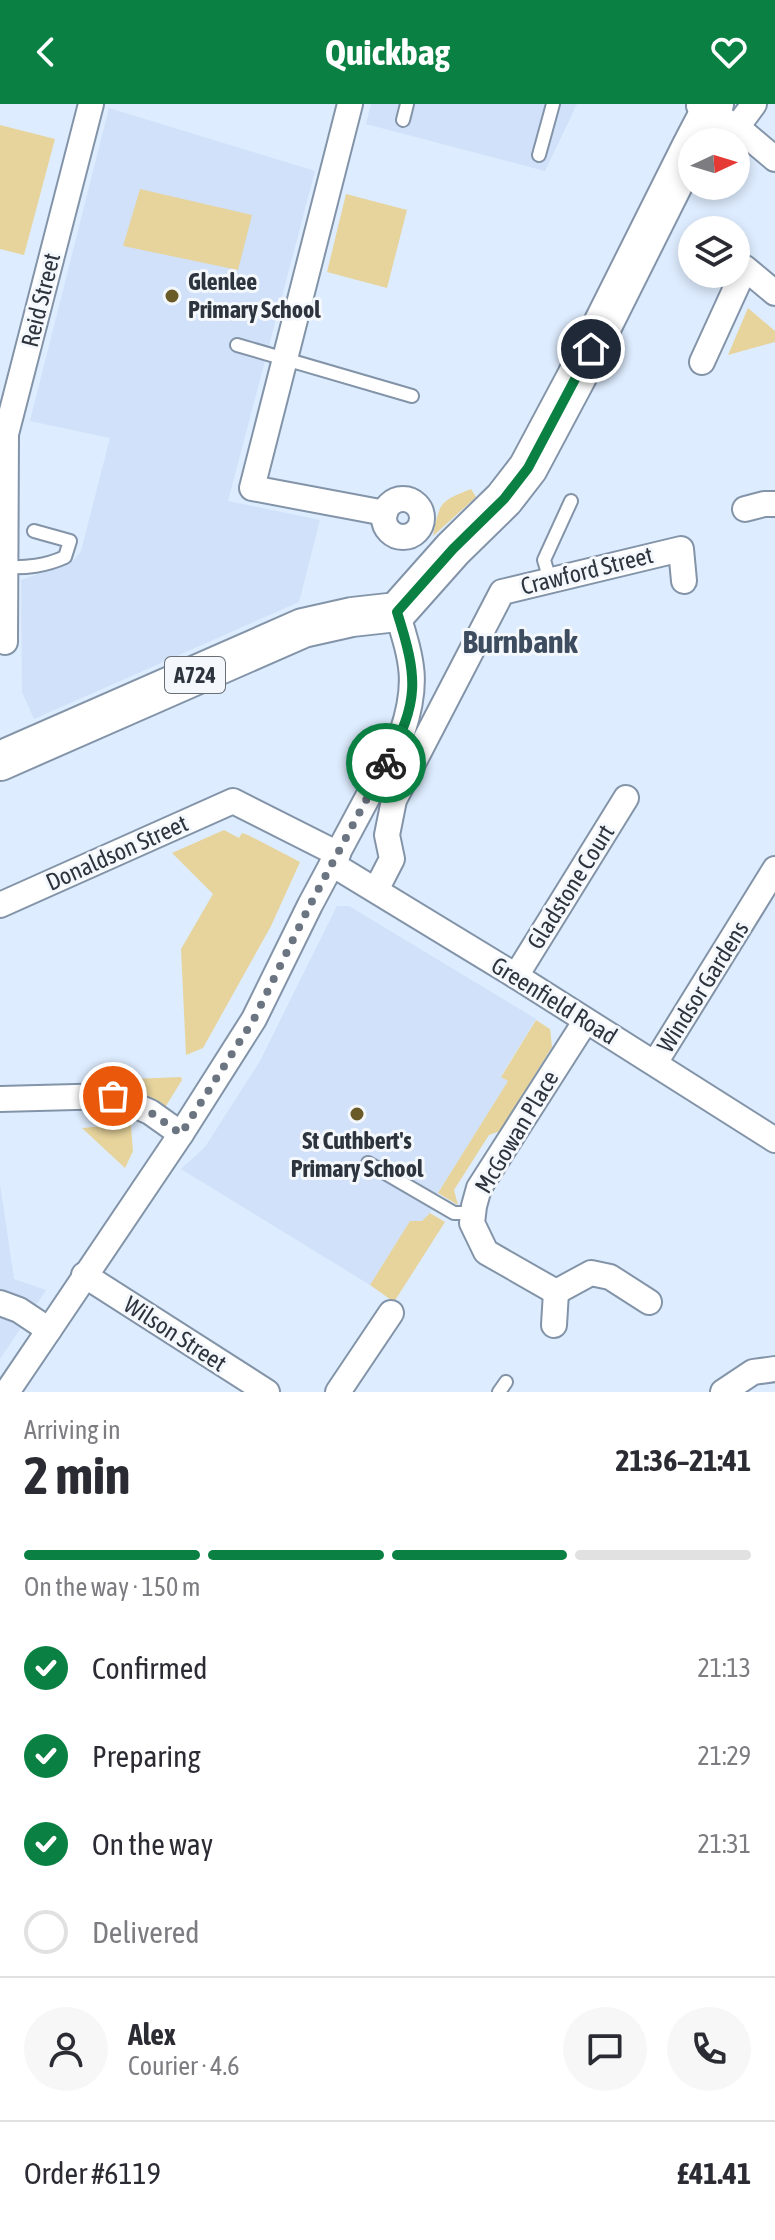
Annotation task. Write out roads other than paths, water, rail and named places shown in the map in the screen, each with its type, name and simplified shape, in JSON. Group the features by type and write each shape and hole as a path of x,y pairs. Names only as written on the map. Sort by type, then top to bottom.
{"main road":[{"path":"397,612 453,549 504,499 528,468 707,122"},
{"name":"A724","path":"0,761 303,628 352,617 397,612"}],"street":[{"name":"Reid Street","path":"5,642 3,434 91,104"},
{"path":"350,104 252,488 385,513"},
{"path":"707,122 754,104"},
{"path":"707,122 775,159"},
{"path":"702,362 745,268 775,293"},
{"path":"745,509 775,504"},
{"name":"Crawford Street","path":"376,890 392,859 387,835 394,800 502,592 681,549 684,581"},
{"path":"7,1392 181,1134 254,1019 402,733 412,704 414,682 410,653 397,612"},
{"name":"Gladstone Court","path":"516,976 626,798"},
{"name":"Greenfield Road","path":"233,801 335,859 376,890 775,1140"},
{"name":"Donaldson Street","path":"0,905 233,801"},
{"name":"Windsor Gardens","path":"655,1063 765,910 775,869"},
{"name":"McGowan Place","path":"556,1292 486,1252 472,1223 473,1213 479,1188 585,1022"},
{"path":"0,1099 113,1096 150,1112 181,1134"},
{"path":"554,1325 556,1292 591,1273 610,1277 649,1302"},
{"name":"Wilson Street","path":"84,1275 241,1386 267,1392"},
{"path":"0,1303 19,1310 49,1330"},
{"path":"338,1392 391,1313"},
{"path":"723,1392 753,1372 775,1369"}],"lane":[{"path":"403,120 407,104"},
{"path":"539,155 553,104"},
{"path":"237,345 412,396"},
{"path":"550,580 544,560 571,501"},
{"path":"5,567 26,568 65,557 70,541 34,531"},
{"path":"368,1163 454,1213 473,1213"}],"place":[{"name":"Glenlee Primary School","path":"172,296"},
{"name":"St Cuthbert's Primary School","path":"357,1114"}],"district":[{"name":"Burnbank","path":"520,642"}]}
